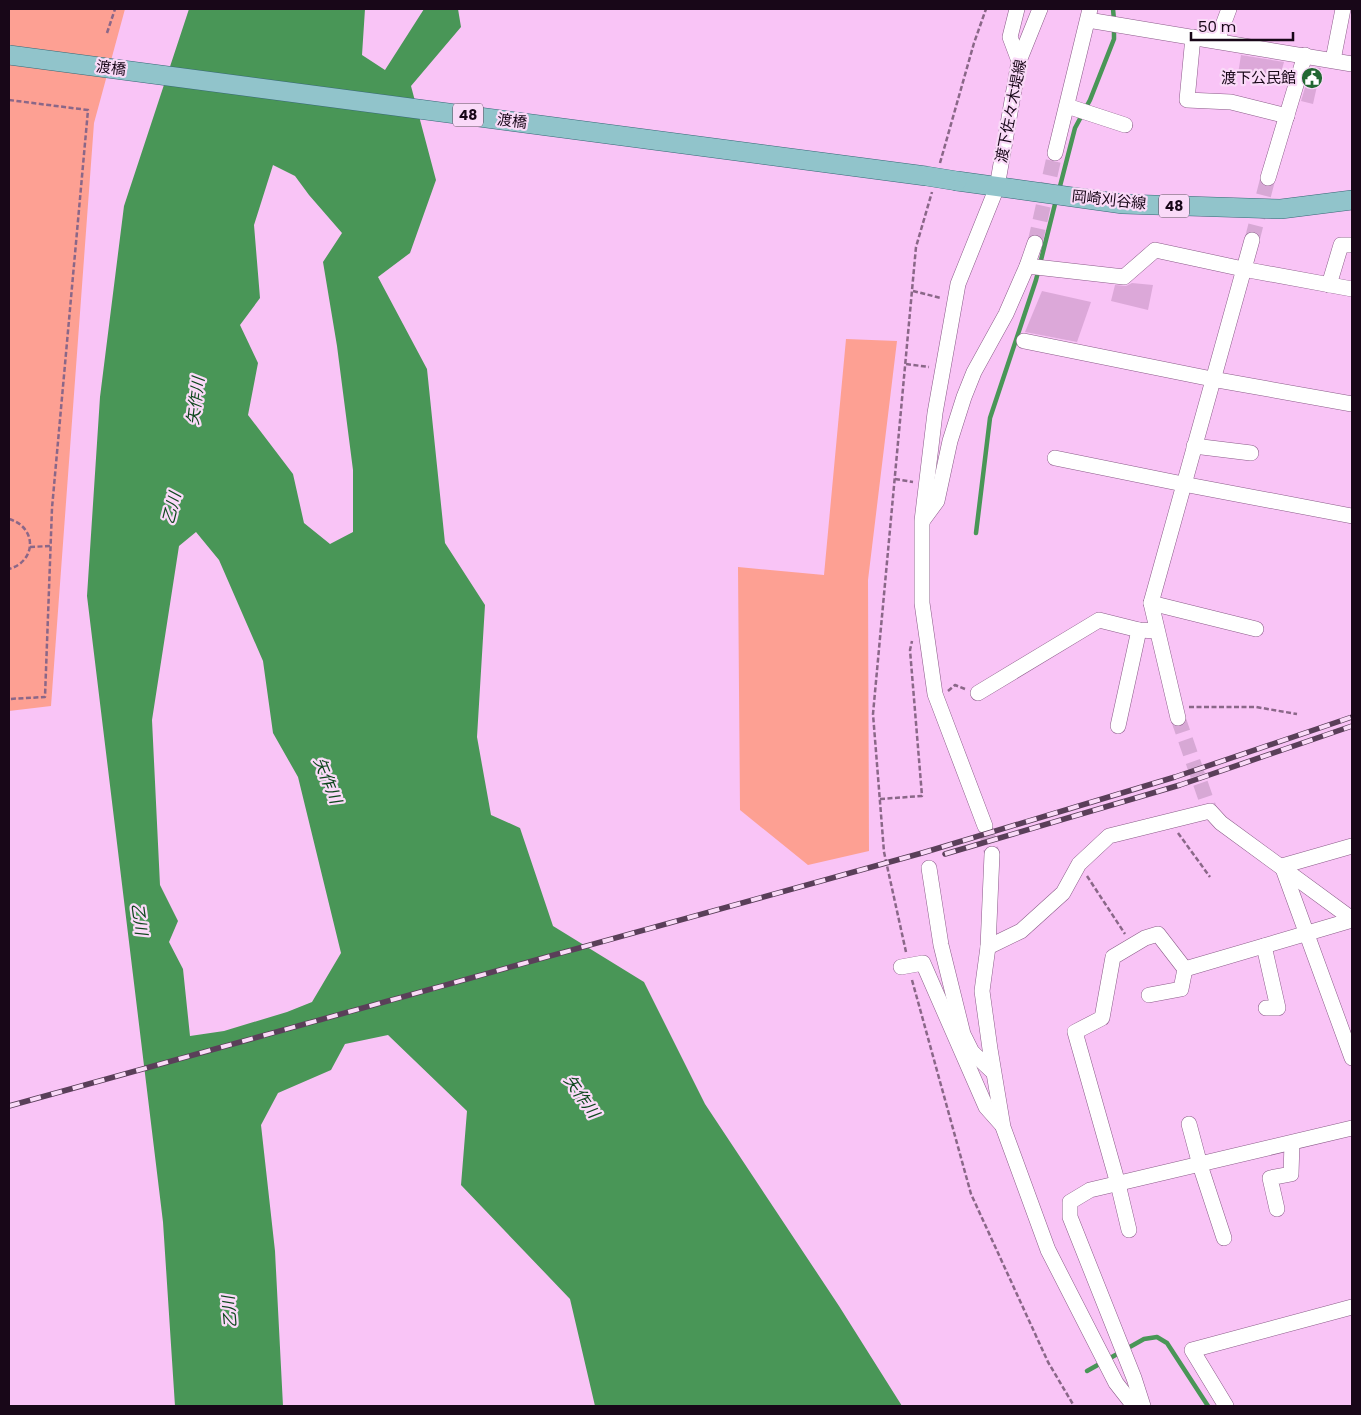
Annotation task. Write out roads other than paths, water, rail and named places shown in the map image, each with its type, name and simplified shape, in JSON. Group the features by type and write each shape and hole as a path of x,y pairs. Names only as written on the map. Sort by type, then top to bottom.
{"main road":[{"name":"渡橋","path":"9,55 926,176"},
{"name":"岡崎刈谷線","path":"926,176 1133,204 1281,209 1352,200"}],"street":[{"path":"1017,9 1010,37 1019,61"},
{"name":"渡下佐々木堤線","path":"985,826 937,699 922,603 922,521 935,413 958,284 997,187 1019,61 1040,9"},
{"path":"1217,41 1229,9"},
{"path":"1333,60 1343,9"},
{"path":"1055,154 1089,14 1193,37 1352,64"},
{"path":"1193,37 1187,100 1231,102 1287,116"},
{"path":"1268,178 1305,55"},
{"path":"1067,106 1126,125"},
{"path":"1176,712 1151,604 1252,240"},
{"path":"922,521 936,501 950,441 974,372 1006,314 1035,243"},
{"path":"1329,285 1341,245 1352,245"},
{"path":"1027,266 1124,277 1155,250 1243,269 1352,289"},
{"path":"1024,341 1212,379 1352,404"},
{"path":"1194,446 1251,453"},
{"path":"1055,458 1352,516"},
{"path":"1151,604 1256,630"},
{"path":"978,693 1098,620 1139,630 1157,631"},
{"path":"1118,726 1139,630"},
{"path":"988,947 1021,931 1064,893 1079,864 1110,836 1210,811 1221,823 1352,919"},
{"path":"1282,866 1352,846"},
{"path":"992,854 988,947 982,991 1003,1127 1048,1250 1116,1383 1134,1406"},
{"path":"1282,866 1352,1058"},
{"path":"929,868 941,945 963,1034 972,1052 994,1072"},
{"path":"1185,969 1352,919"},
{"path":"1129,1230 1075,1032 1102,1018 1112,957 1146,938 1158,934 1185,969 1181,989 1149,995"},
{"path":"1264,946 1278,1008 1266,1008"},
{"path":"901,967 923,963 986,1106 1003,1127"},
{"path":"1189,1124 1224,1238"},
{"path":"1143,1406 1134,1378 1070,1217 1070,1202 1090,1190 1352,1128"},
{"path":"1277,1209 1270,1178 1291,1174 1292,1143"},
{"path":"1226,1406 1192,1350 1352,1307"}],"water":[{"path":"189,9 365,9 362,55 385,70 424,9 458,9 461,27 411,86 436,180 410,253 378,277 427,369 445,543 485,605 477,737 491,815 520,828 553,926 644,982 705,1104 839,1306 902,1406 595,1406 570,1299 461,1185 467,1111 388,1035 345,1044 331,1070 278,1093 261,1125 275,1251 283,1406 175,1406 163,1222 87,596 100,397 124,206","holes":["273,165 295,176 342,233 323,262 337,346 353,470 353,532 330,544 304,523 293,474 248,415 258,363 240,325 260,298 254,225","196,532 219,560 263,661 273,733 298,777 341,953 312,1002 287,1012 224,1031 190,1036 183,969 169,942 178,921 160,885 152,720 179,546"]}],"waterway":[{"path":"1113,9 1114,20"},
{"path":"1059,190 1075,128 1090,100 1114,39 1114,28"},
{"path":"976,533 990,418 1036,280 1056,200"},
{"path":"1087,1371 1144,1339 1157,1337 1167,1343 1208,1406"}],"tunnel":[{"path":"1035,243 1055,153"},
{"path":"1252,240 1268,178"},
{"path":"1178,718 1210,811"},
{"path":"985,826 992,854"}],"railway":[{"path":"9,1106 922,853 1175,777 1352,717"},
{"path":"945,854 1180,785 1352,726"}],"place":[{"name":"渡下公民館","path":"1312,78"}],"water label":[{"name":"矢作川","path":"195,401"},
{"name":"乙川","path":"171,508"},
{"name":"矢作川","path":"328,780"},
{"name":"乙川","path":"140,919"},
{"name":"矢作川","path":"582,1096"},
{"name":"乙川","path":"229,1312"}]}
